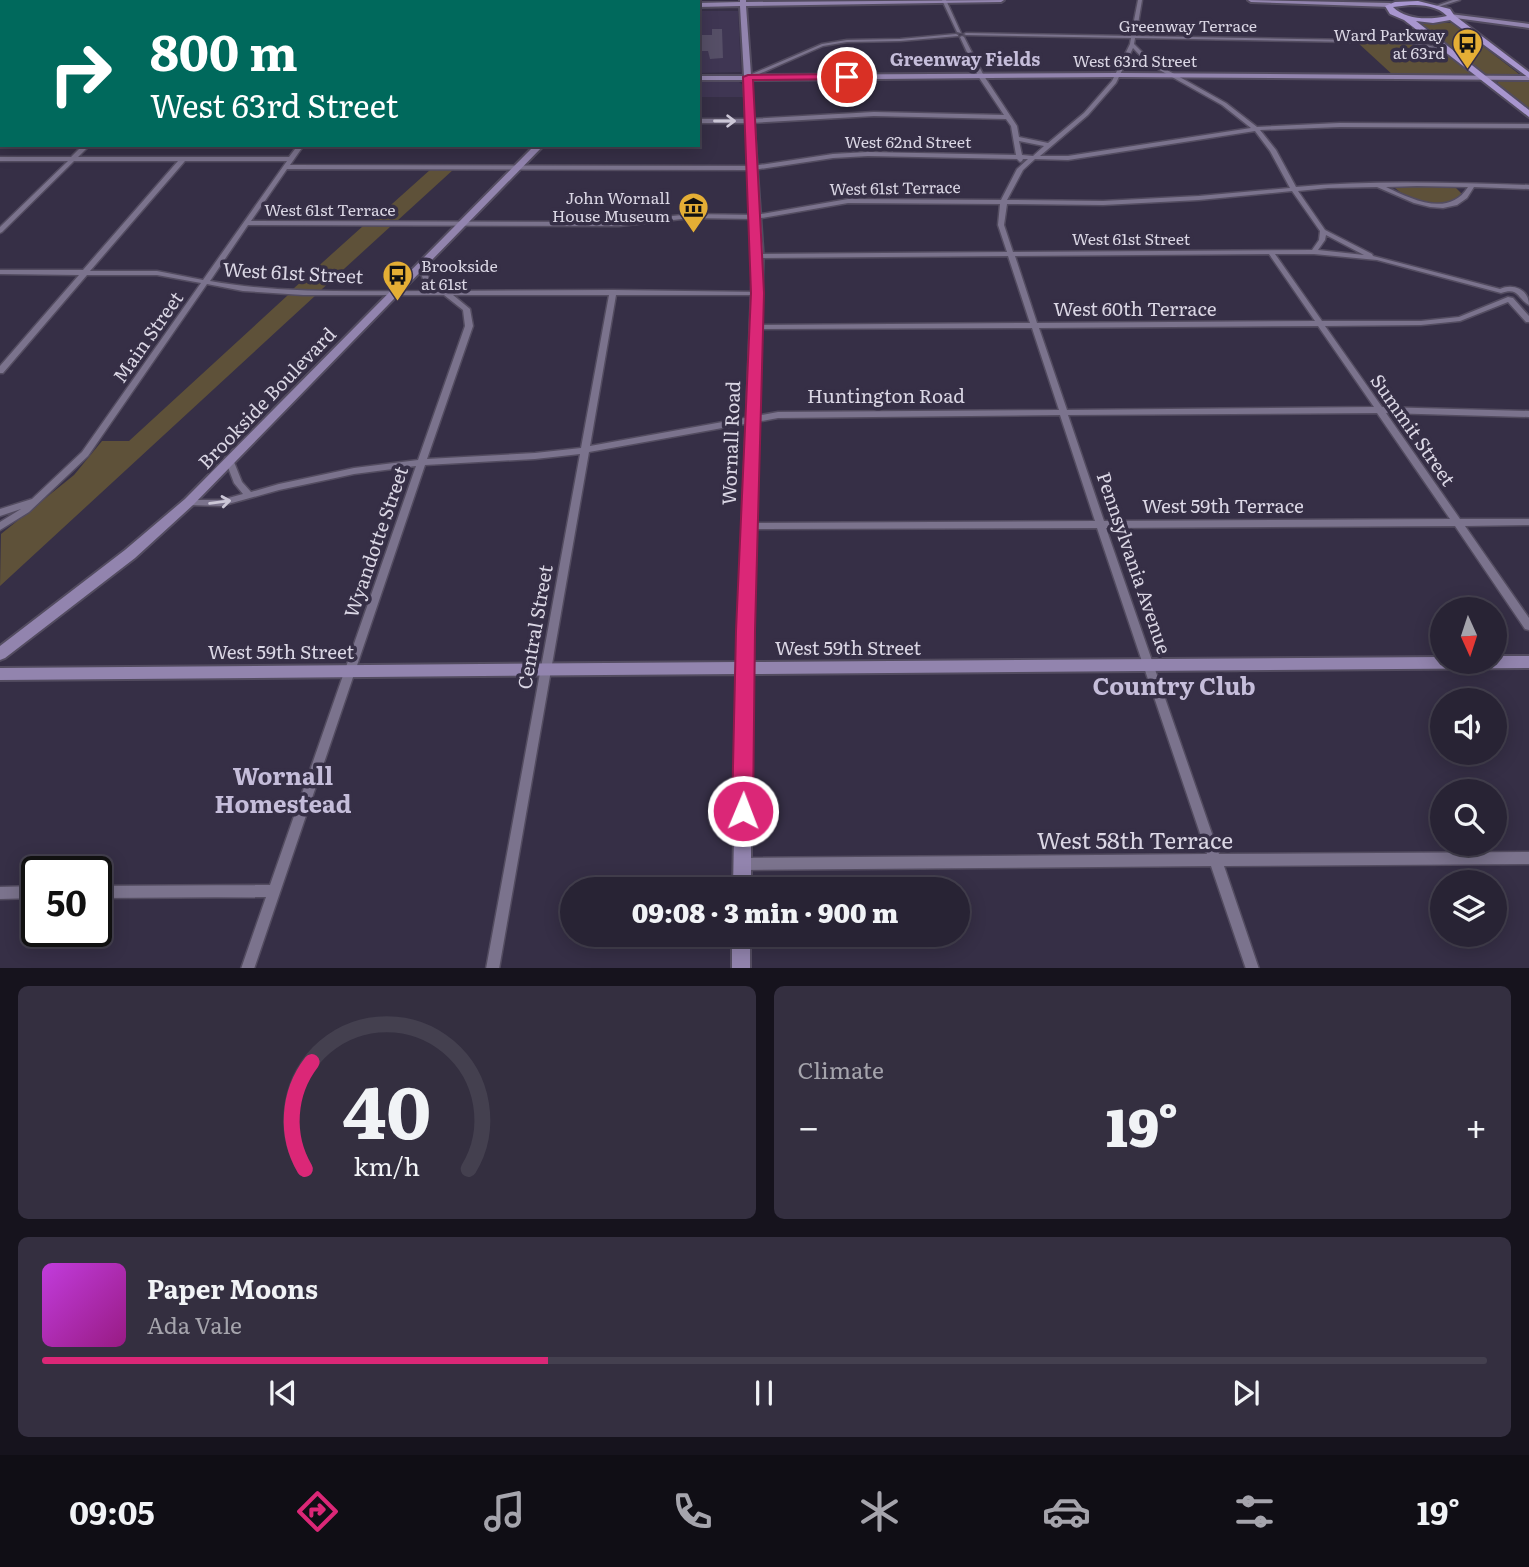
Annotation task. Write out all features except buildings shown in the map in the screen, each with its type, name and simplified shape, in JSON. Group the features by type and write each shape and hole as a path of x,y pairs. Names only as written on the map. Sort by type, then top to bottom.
{"main road":[{"path":"700,5 1000,0"},
{"path":"1251,0 1332,4 1407,1 1431,3 1529,77"},
{"name":"Wornall Road","path":"742,877 744,668 758,256 743,3"},
{"path":"1390,3 1391,10 1429,35 1529,114"},
{"path":"1332,4 1433,21 1451,16 1529,26"},
{"name":"West 63rd Street","path":"981,76 1529,77"},
{"name":"West 63rd Street","path":"700,78 748,77"},
{"name":"Brookside Boulevard","path":"0,654 131,554 189,502 538,147"},
{"name":"West 59th Street","path":"1148,666 1529,662"},
{"path":"741,947 741,968"}],"street":[{"name":"Pennsylvania Avenue","path":"1020,169 1091,109 1118,75 1132,41 1140,0"},
{"path":"1431,3 1458,0"},
{"name":"Pennsylvania Avenue","path":"944,1 981,76 1009,117 1018,139 1020,169 1004,201 1001,225 1008,254 1253,968"},
{"name":"Greenway Terrace","path":"748,77 822,45 961,35 1132,41 1264,38 1410,42 1449,51"},
{"name":"Greenway Terrace","path":"1410,42 1429,35"},
{"path":"1132,41 1149,62 1224,104 1256,129 1273,150 1294,189 1323,231 1377,258"},
{"name":"West 63rd Street","path":"748,77 981,76"},
{"path":"700,121 751,121 850,114 1009,117"},
{"name":"West 62nd Street","path":"286,167 754,168 859,155 1081,158 1256,129 1340,125 1529,126"},
{"path":"1018,139 1050,145"},
{"path":"0,230 85,147"},
{"name":"Main Street","path":"0,527 26,510 85,454 300,147"},
{"path":"0,159 292,159"},
{"path":"0,371 183,159"},
{"name":"West 61st Terrace","path":"1376,184 1418,202 1444,206 1462,202 1472,185"},
{"name":"West 61st Terrace","path":"247,223 619,224 691,216 756,217 848,201 1156,201 1376,184 1529,187"},
{"path":"1314,252 1322,240 1323,231"},
{"name":"West 61st Street","path":"758,256 1314,252 1377,258 1501,291 1508,288 1521,292"},
{"name":"Summit Street","path":"1271,253 1529,625"},
{"path":"421,266 428,284 466,309 469,315"},
{"name":"West 61st Street","path":"0,272 157,273 205,283 303,293 757,293"},
{"path":"1528,301 1521,292 1529,287"},
{"path":"1501,291 1529,320"},
{"name":"Central Street","path":"492,968 612,292"},
{"path":"469,315 475,299 489,293"},
{"path":"1509,299 1528,301"},
{"name":"West 60th Terrace","path":"757,327 1449,321 1478,314 1509,299"},
{"name":"Wyandotte Street","path":"247,968 469,326 469,315"},
{"name":"Huntington Road","path":"189,502 221,503 354,471 422,462 535,456 584,450 753,417 778,415 1380,410 1529,414"},
{"path":"230,462 238,483 250,495"},
{"path":"0,513 38,498"},
{"name":"West 59th Terrace","path":"749,526 1529,522"},
{"name":"West 59th Street","path":"0,674 1148,666"},
{"name":"West 58th Terrace","path":"742,864 1529,858"},
{"path":"112,892 274,891"},
{"path":"0,892 21,892"}],"shaded area":[{"path":"700,11 738,11 741,72 700,73"},
{"path":"1417,22 1453,23 1519,74 1485,74"},
{"path":"1357,42 1405,44 1434,49 1448,55 1474,76 1394,76"},
{"path":"700,81 739,82 744,86 745,97 700,97"},
{"path":"1499,81 1529,82 1529,109 1496,84"},
{"path":"431,169 454,169 397,221 373,221"},
{"path":"1454,186 1462,194 1461,198 1444,203 1426,202 1402,193 1395,188"},
{"path":"363,226 391,226 321,290 293,289"},
{"path":"288,295 316,295 0,586 1,534 74,475 102,441 129,441"}],"place":[{"name":"Ward Parkway at 63rd","path":"1468,71"},
{"name":"John Wornall House Museum","path":"693,234"},
{"name":"Brookside at 61st","path":"398,302"}],"district":[{"name":"Greenway Fields","path":"965,60"},
{"name":"Country Club","path":"1174,687"},
{"name":"Wornall Homestead","path":"283,791"}],"route":[{"path":"743,811 758,256 748,77 847,77"}]}
